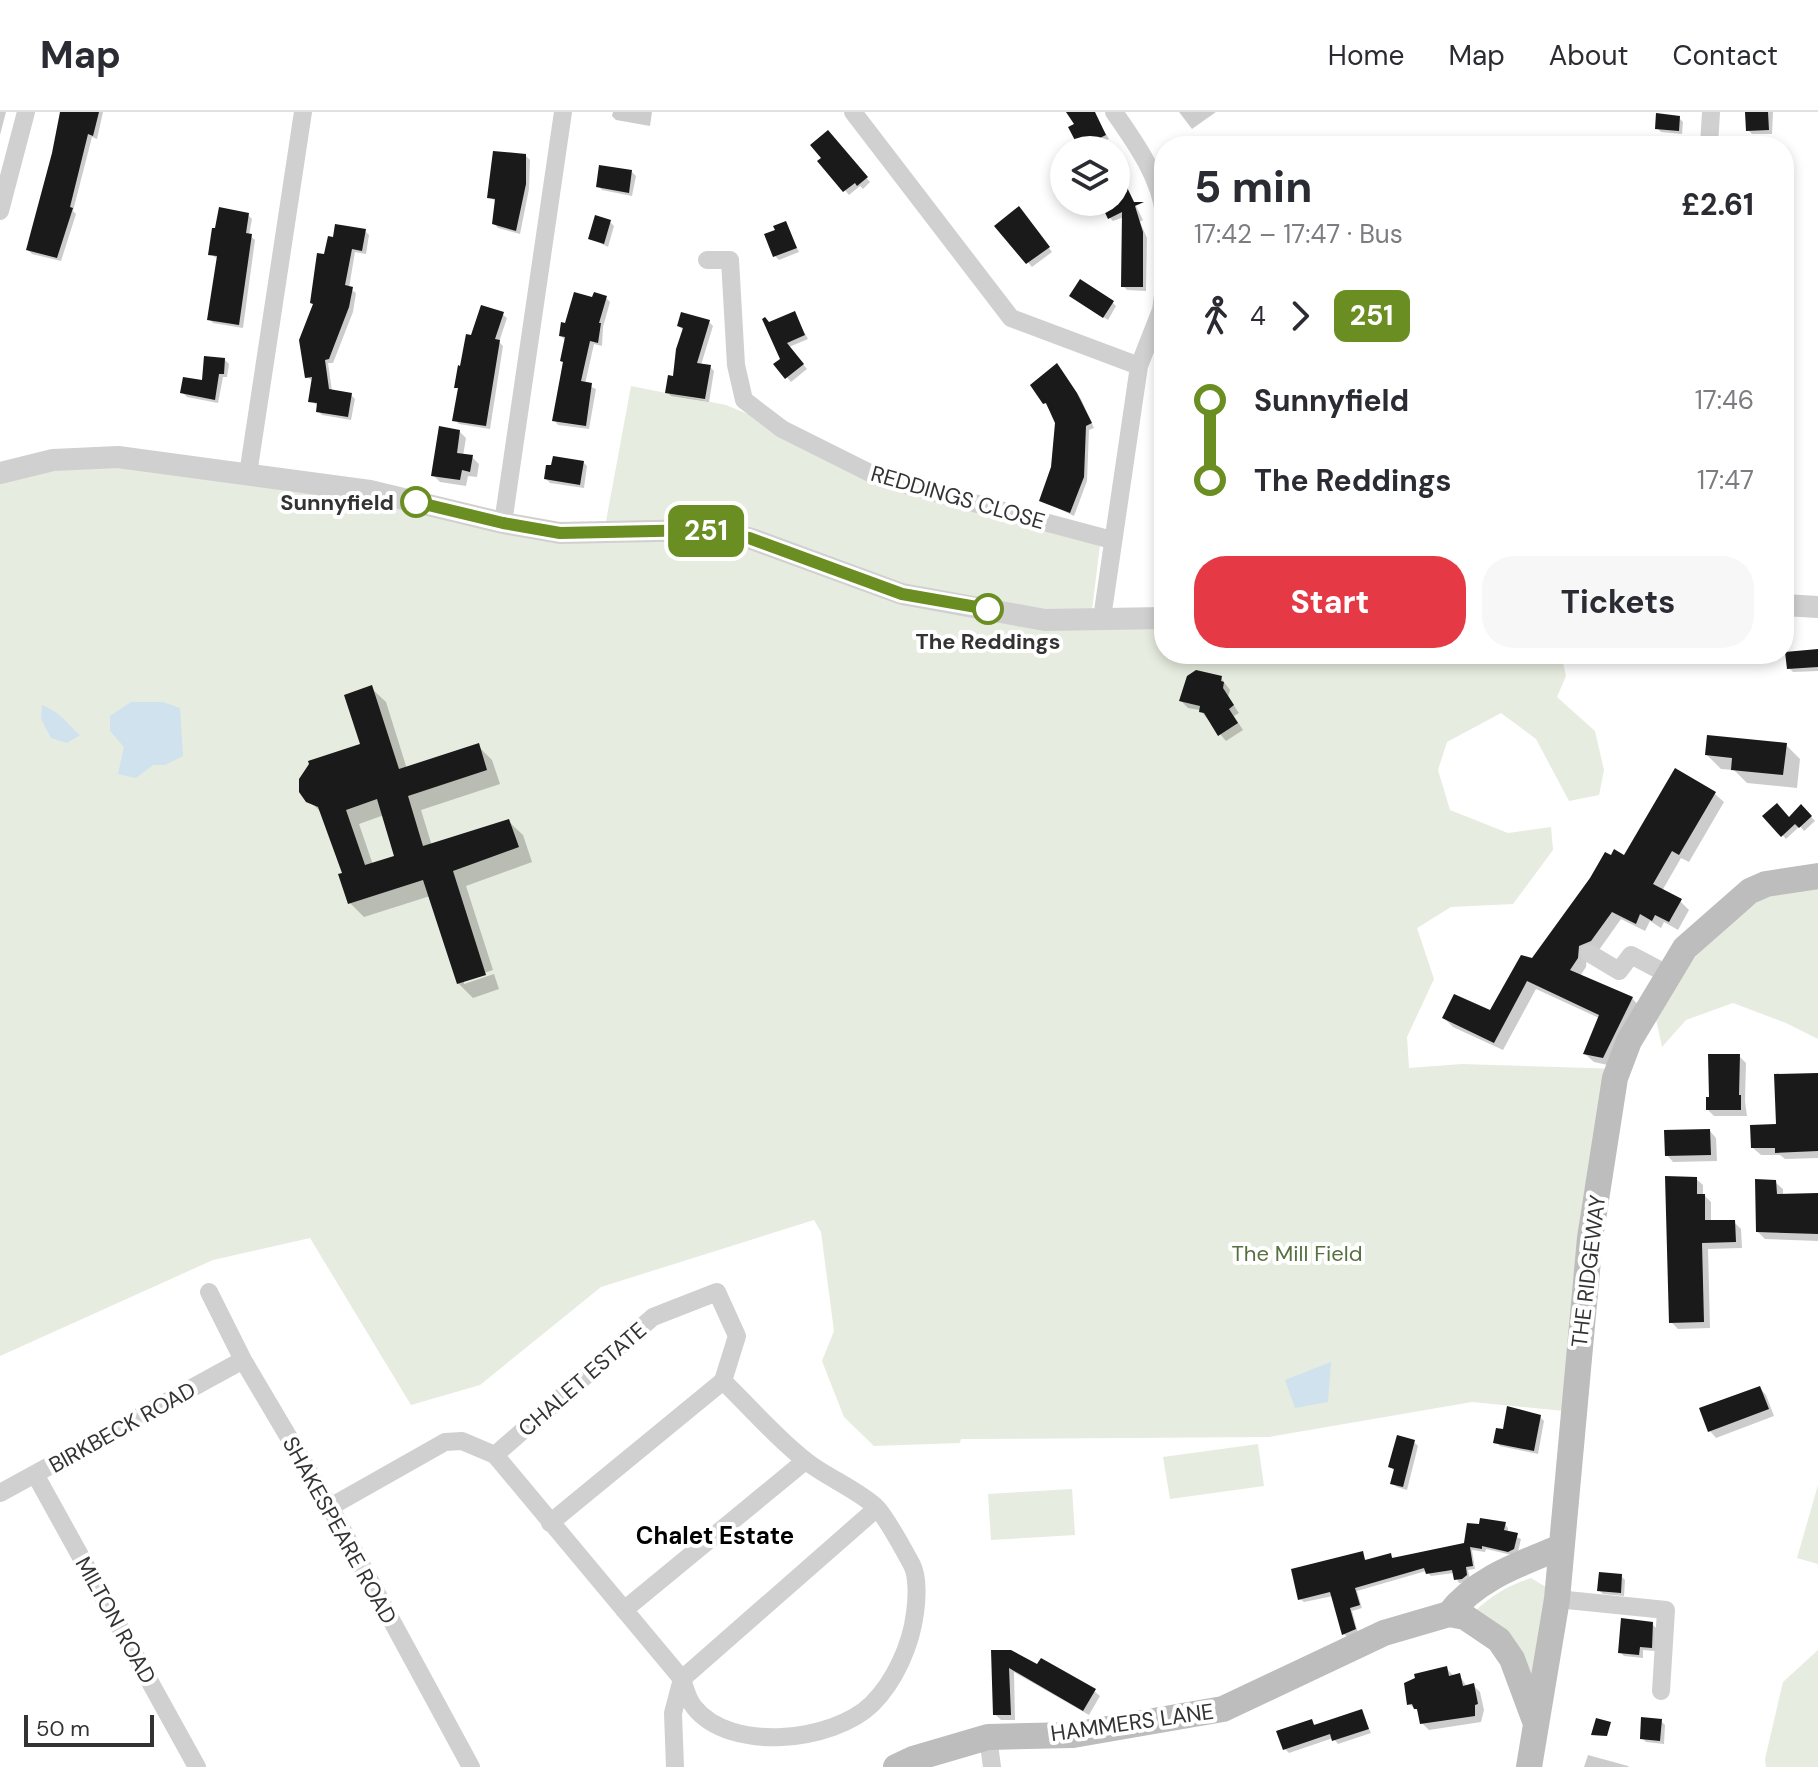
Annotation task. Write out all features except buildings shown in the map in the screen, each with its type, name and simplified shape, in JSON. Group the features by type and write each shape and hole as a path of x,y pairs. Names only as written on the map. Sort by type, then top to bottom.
{"main road":[{"name":"THE RIDGEWAY","path":"1529,1767 1557,1599 1590,1238 1615,1078 1629,1041 1685,948 1750,891 1766,884 1818,876"},
{"name":"HAMMERS LANE","path":"896,1767 988,1737 1073,1735 1223,1709 1384,1633 1449,1614 1464,1595 1488,1580 1561,1547"},
{"path":"1449,1614 1465,1617 1499,1640 1512,1659 1535,1721"}],"street":[{"path":"0,211 26,112"},
{"path":"248,474 303,112"},
{"path":"503,523 563,112"},
{"path":"853,112 1011,318 1139,366"},
{"path":"1114,112 1138,145 1154,181"},
{"path":"1710,136 1711,112"},
{"name":"REDDINGS CLOSE","path":"707,260 730,260 736,365 744,400 782,429 880,478 1112,540"},
{"path":"1102,618 1139,366 1154,328"},
{"path":"0,473 53,460 118,457 370,491 503,523 560,533 701,530 749,538 902,594 1045,620 1154,618"},
{"path":"1794,606 1818,607"},
{"path":"1589,953 1619,971 1631,955 1669,975"},
{"name":"SHAKESPEARE ROAD","path":"209,1292 243,1360 330,1507 471,1767"},
{"name":"CHALET ESTATE","path":"495,1455 653,1317 717,1292 737,1336 723,1381"},
{"name":"BIRKBECK ROAD","path":"0,1493 243,1360"},
{"path":"330,1507 445,1442 462,1441 495,1455 550,1523 682,1679 693,1706 710,1721 733,1731 770,1738 810,1735 842,1723 871,1705 889,1682 912,1636 916,1604 914,1568 877,1508 805,1461 723,1381 550,1523"},
{"path":"624,1610 805,1461"},
{"name":"MILTON ROAD","path":"35,1474 197,1767"},
{"path":"675,1767 673,1713 682,1679 877,1508"},
{"path":"1557,1599 1666,1610 1661,1691"},
{"path":"988,1737 992,1767"}],"green space":[{"name":"The Mill Field","path":"631,386 726,405 777,426 884,479 1100,545 1091,618 1154,618 1154,664 1563,664 1566,676 1557,697 1595,731 1604,770 1599,795 1569,801 1536,739 1501,713 1447,742 1438,770 1450,810 1508,833 1551,827 1553,850 1513,904 1451,907 1417,928 1434,979 1407,1037 1409,1068 1462,1064 1621,1069 1574,1412 1472,1402 1269,1437 961,1439 960,1443 874,1446 844,1417 822,1361 834,1331 821,1232 814,1220 601,1287 480,1385 411,1405 310,1238 213,1260 0,1356 0,473 53,460 248,474 604,532"},
{"path":"1818,887 1818,1039 1733,1003 1686,1020 1662,1047 1656,1019 1697,954 1774,888"},
{"path":"1258,1444 1264,1486 1170,1499 1163,1457"},
{"path":"1818,1485 1818,1564 1797,1558"},
{"path":"1072,1489 1075,1535 991,1540 988,1494"},
{"path":"1531,1578 1546,1587 1534,1673 1528,1675 1475,1611 1501,1591"},
{"path":"1818,1650 1818,1767 1766,1767 1765,1759 1783,1682"}],"water":[{"path":"131,702 163,702 180,708 183,756 165,765 153,765 136,778 118,774 124,747 110,731 110,716"},
{"path":"42,705 59,715 80,735 67,743 51,738 41,719"},
{"path":"1331,1362 1328,1402 1295,1408 1285,1380"}],"bus line":[{"name":"251","path":"416,502 560,533 701,530 749,538 902,594 988,609"}],"place":[{"name":"Sunnyfield","path":"416,502"},
{"name":"The Reddings","path":"988,609"}],"district":[{"name":"Chalet Estate","path":"715,1536"}]}
